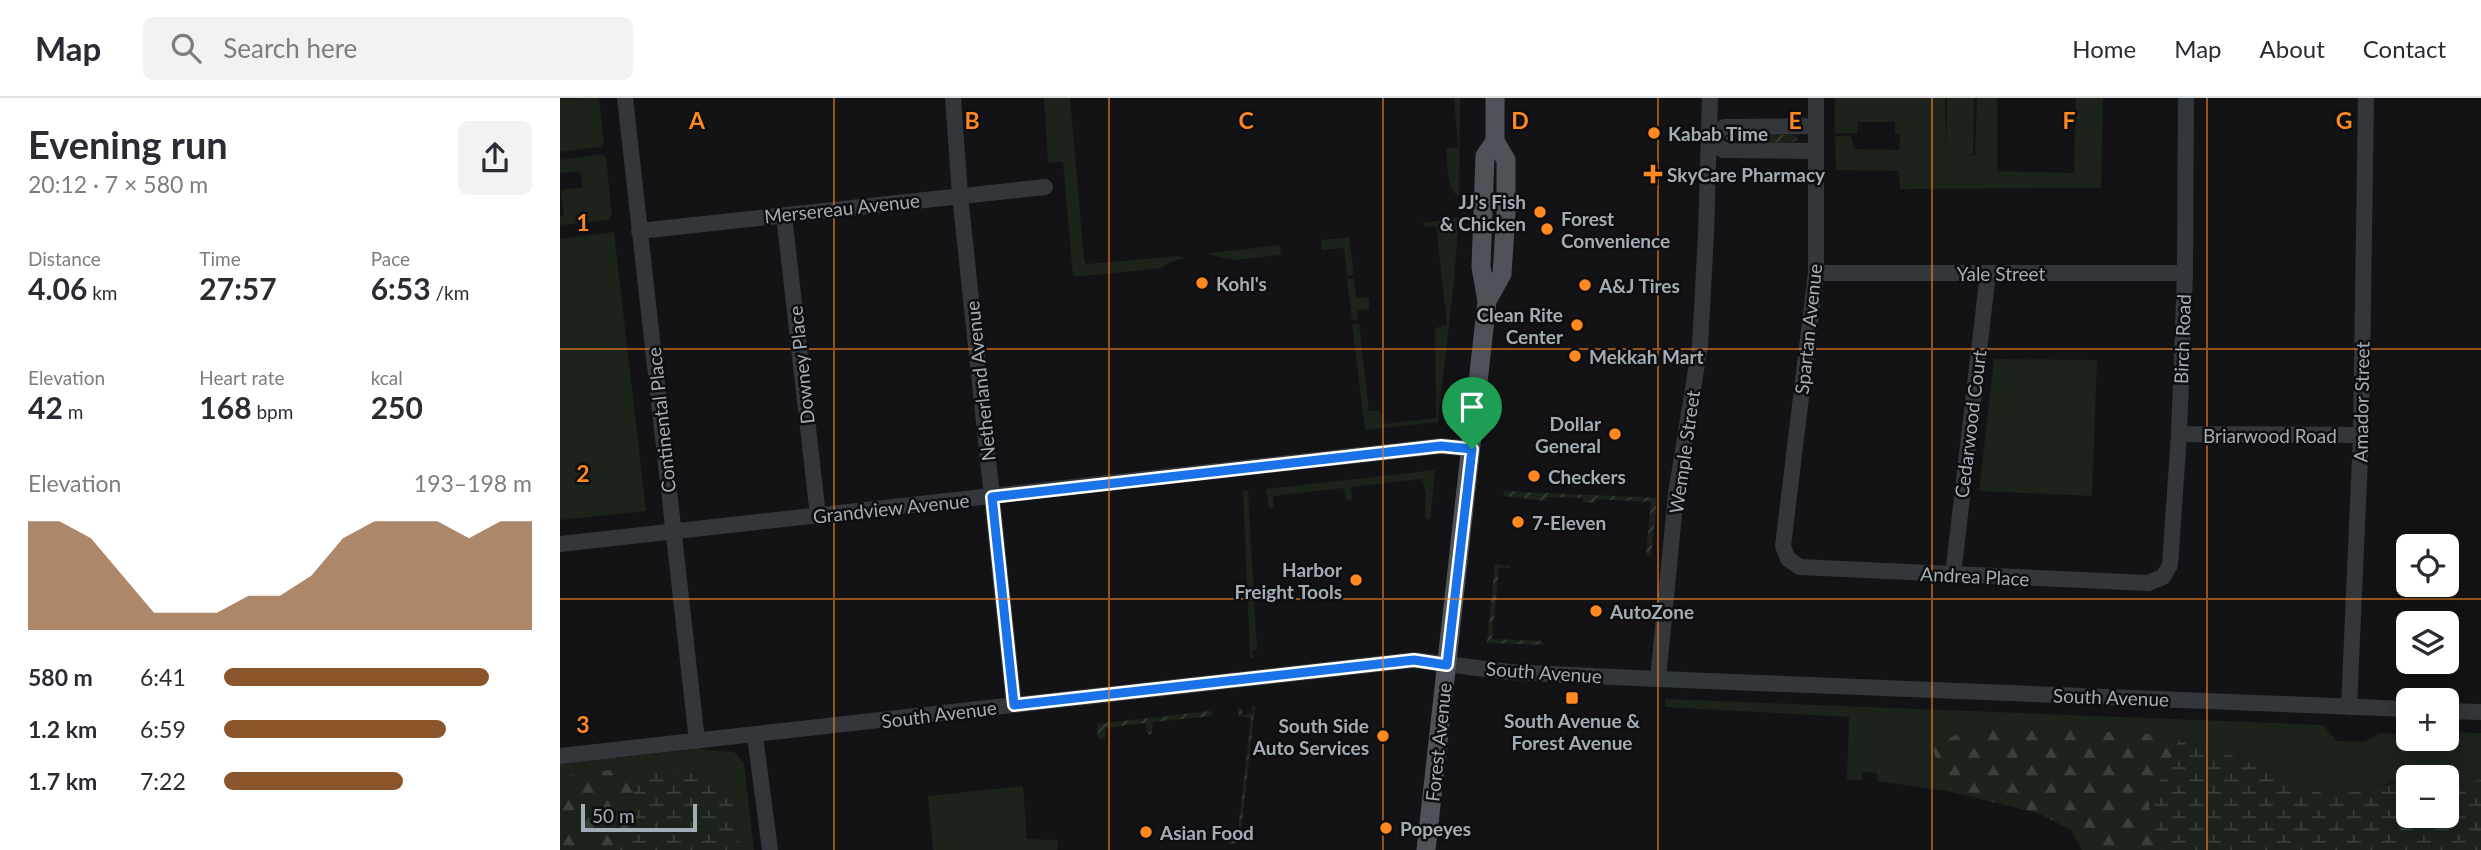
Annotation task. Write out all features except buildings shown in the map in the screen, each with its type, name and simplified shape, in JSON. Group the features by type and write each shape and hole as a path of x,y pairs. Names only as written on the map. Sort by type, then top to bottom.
{"main road":[{"name":"Forest Avenue","path":"1426,850 1488,301 1481,267 1485,156 1495,141 1496,98"}],"street":[{"name":"Continental Place","path":"625,98 697,741"},
{"name":"Netherland Avenue","path":"953,98 960,195 1014,705"},
{"name":"Wemple Street","path":"1658,679 1676,494 1700,345 1710,98"},
{"name":"Spartan Avenue","path":"1788,559 1783,546 1816,274 1816,98"},
{"name":"Birch Road","path":"2163,577 2170,565 2179,435 2185,273 2186,98"},
{"name":"Amador Street","path":"2349,706 2361,435 2366,98"},
{"path":"1816,126 1724,127 1709,139 1723,150 1816,151"},
{"name":"Mersereau Avenue","path":"639,231 1045,187"},
{"name":"Downey Place","path":"784,215 818,516"},
{"name":"Cedarwood Court","path":"1954,575 1988,273"},
{"name":"Yale Street","path":"1816,274 2185,273"},
{"name":"Briarwood Road","path":"2179,435 2361,435"},
{"name":"Grandview Avenue","path":"560,544 1441,446 1472,449"},
{"name":"Andrea Place","path":"1788,559 1800,567 1954,575 2148,583 2163,577"},
{"name":"South Avenue","path":"560,756 1414,660 1510,672 2396,708"},
{"path":"2459,711 2481,712"},
{"path":"755,736 770,850"}],"green space":[{"path":"599,98 604,142 600,147 560,152 560,99"},
{"path":"1044,98 1070,98 1086,264 1180,256 1185,258 1168,263 1162,268 1073,277 1063,162 1048,163"},
{"path":"1454,98 1460,98 1459,196 1450,183 1446,151 1447,148 1458,147"},
{"path":"1835,98 1945,98 1946,155 1947,98 1974,98 1973,154 1962,154 1975,155 1977,98 1997,98 1997,171 2074,173 2076,98 2103,98 2101,188 1900,189 1899,171 1836,170 1835,136 1851,136 1854,149 1899,150 1900,134 1895,133 1895,122 1858,122 1857,133 1835,133"},
{"path":"1729,135 1792,135 1798,139 1793,142 1729,142 1725,138"},
{"path":"602,154 606,158 612,215 609,220 560,225 560,216 564,215 561,190 582,187 580,171 560,173 560,160"},
{"path":"1459,217 1438,422 1365,430 1352,324 1359,323 1369,411 1380,411 1383,424 1436,418 1435,328 1447,325 1436,226 1425,227 1423,223"},
{"path":"614,232 646,511 560,520 560,239"},
{"path":"1349,237 1354,275 1347,276 1344,248 1322,250 1321,240"},
{"path":"1280,245 1281,255 1234,260 1210,255 1211,253"},
{"path":"1347,279 1354,279 1356,298 1369,299 1369,309 1357,311 1358,319 1352,320"},
{"path":"1994,359 2097,360 2092,496 1979,491"},
{"path":"1435,470 1430,520 1425,517 1426,493 1422,479 1351,487 1352,499 1349,501 1343,488 1273,496 1274,508 1269,509 1266,489"},
{"path":"1243,491 1248,491 1257,649 1253,650 1253,658 1250,658"},
{"path":"1504,491 1657,498 1651,556 1646,555 1651,502 1596,499 1595,503 1583,502 1583,498 1548,497 1547,501 1503,496"},
{"path":"1495,564 1512,567 1499,568 1492,639 1541,641 1544,645 1487,643"},
{"path":"1665,699 2323,725 2337,741 2364,742 2380,733 2396,734 2396,751 2459,751 2459,732 2481,733 2481,780 2459,781 2459,765 2396,765 2396,781 2370,790 2326,795 2181,736 1932,747 1947,791 1877,781 1877,773 1863,772 1862,780 1847,780 1849,717 1665,707"},
{"path":"1252,706 1255,706 1240,841 1236,844 1226,843 1225,839 1237,839 1251,718 1239,716 1237,708 1241,708 1243,715 1252,713"},
{"path":"1211,711 1212,716 1153,722 1151,735 1147,733 1145,723 1105,728 1105,739 1098,737 1097,724"},
{"path":"1978,724 2181,736 2149,806 2162,850 2082,850 2071,830 2038,813 1947,791 1932,747"},
{"path":"2181,736 2326,795 2370,790 2396,782 2396,828 2459,828 2459,781 2481,780 2481,850 2162,850 2149,806"},
{"path":"698,749 734,752 744,763 754,850 560,850 560,764"},
{"path":"620,769 630,773 634,805 631,821 617,850 560,850 560,776"},
{"path":"677,769 705,772 724,785 733,805 740,850 617,850 633,813 634,796 630,773"},
{"path":"1023,786 1027,839 1058,840 1057,850 933,850 928,796"}],"place":[{"name":"Kabab Time","path":"1654,133"},
{"name":"SkyCare Pharmacy","path":"1653,174"},
{"name":"JJ's Fish & Chicken","path":"1540,212"},
{"name":"Forest Convenience","path":"1547,229"},
{"name":"Kohl's","path":"1202,283"},
{"name":"A&J Tires","path":"1585,285"},
{"name":"Clean Rite Center","path":"1577,325"},
{"name":"Mekkah Mart","path":"1575,356"},
{"name":"Dollar General","path":"1615,434"},
{"name":"Checkers","path":"1534,476"},
{"name":"7-Eleven","path":"1518,522"},
{"name":"Harbor Freight Tools","path":"1356,580"},
{"name":"AutoZone","path":"1596,611"},
{"name":"South Avenue & Forest Avenue","path":"1572,698"},
{"name":"South Side Auto Services","path":"1383,736"},
{"name":"Popeyes","path":"1386,828"},
{"name":"Asian Food","path":"1146,832"}],"route":[{"path":"1441,446 1472,449 1447,665 1414,660 1014,705 992,497 1441,446"}]}
